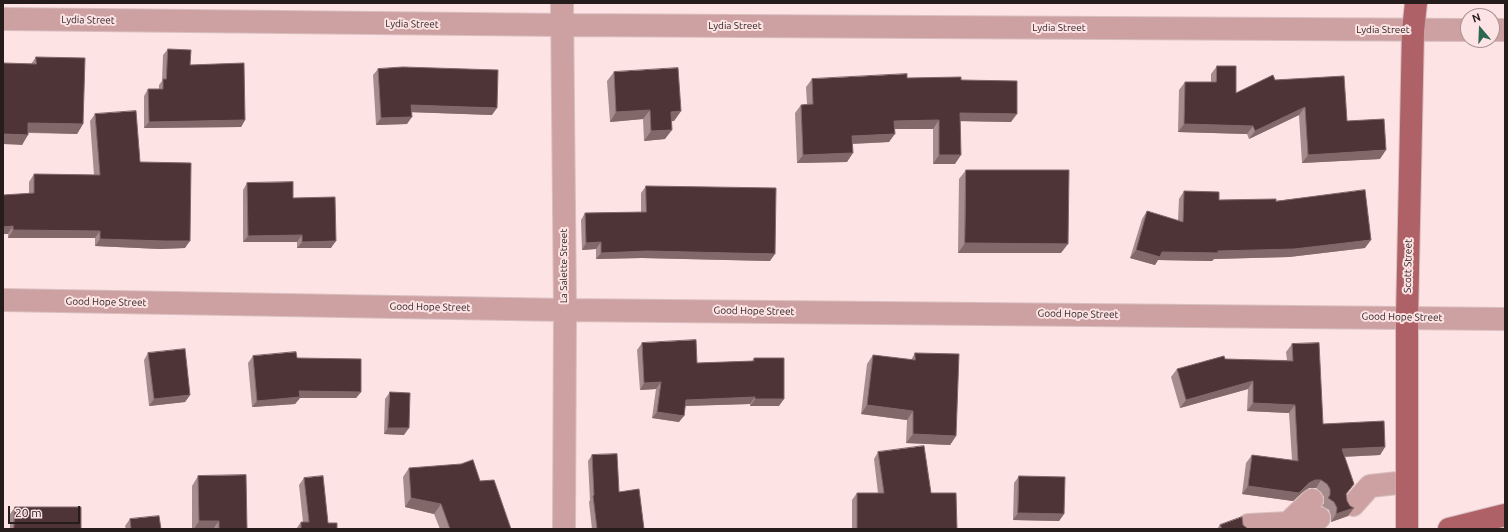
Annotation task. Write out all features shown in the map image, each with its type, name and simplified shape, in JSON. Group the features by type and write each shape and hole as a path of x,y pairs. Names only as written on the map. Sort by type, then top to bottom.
{"main road":[{"name":"Scott Street","path":"1407,529 1406,317 1413,31 1416,3"},
{"path":"1448,529 1505,515"}],"street":[{"name":"La Salette Street","path":"562,3 565,310 564,529"},
{"name":"Lydia Street","path":"3,19 562,25 1460,30"},
{"name":"Good Hope Street","path":"3,300 565,310 1505,319"},
{"path":"1349,496 1370,486 1407,482"},
{"path":"1249,525 1285,527 1316,509"}],"building":[{"path":"168,49 191,50 190,65 244,63 245,120 149,122 148,89 163,89 163,79 166,79"},
{"path":"36,57 85,58 83,124 28,123 28,135 3,134 3,63 36,64"},
{"path":"1217,66 1236,66 1236,93 1273,75 1275,80 1344,76 1347,121 1384,119 1386,150 1308,155 1305,107 1255,131 1253,126 1184,124 1185,82 1216,82"},
{"path":"403,67 498,70 497,108 411,105 412,117 381,118 378,69"},
{"path":"678,68 681,111 671,112 672,130 651,131 650,110 616,112 614,72"},
{"path":"907,74 907,78 961,77 961,80 1017,81 1017,114 960,113 961,155 939,155 939,120 894,121 895,134 852,136 853,153 803,155 801,105 813,104 812,79"},
{"path":"136,111 140,162 191,163 190,241 100,239 100,231 13,230 13,226 3,227 3,195 34,193 34,174 100,175 95,114"},
{"path":"966,170 1069,170 1068,244 965,243"},
{"path":"293,182 293,198 335,197 336,241 302,242 302,235 248,236 247,183"},
{"path":"646,186 776,188 775,254 647,251 601,253 601,242 586,243 585,213 646,212"},
{"path":"1365,190 1371,240 1294,249 1218,251 1218,253 1162,252 1160,257 1136,250 1147,211 1183,222 1184,191 1219,192 1219,200 1276,199 1276,201"},
{"path":"696,340 697,363 754,361 754,358 784,358 784,399 755,399 755,397 686,400 684,416 657,412 661,382 644,383 642,343"},
{"path":"1319,343 1323,424 1384,421 1385,447 1342,449 1354,484 1346,494 1347,501 1350,506 1354,508 1336,514 1337,508 1334,502 1328,498 1330,495 1330,489 1327,484 1321,480 1315,480 1309,483 1299,493 1248,486 1252,455 1298,461 1295,405 1253,403 1253,381 1186,400 1177,369 1224,356 1225,359 1293,361 1292,344"},
{"path":"185,349 190,395 154,399 148,353"},
{"path":"296,352 297,358 361,359 361,392 299,391 300,397 257,401 253,356"},
{"path":"915,353 959,354 956,436 913,434 913,411 867,405 873,355 915,360"},
{"path":"390,392 410,393 409,428 388,428"},
{"path":"924,446 931,493 956,493 957,529 857,529 857,493 884,493 878,452"},
{"path":"617,454 619,492 639,489 644,529 597,529 593,496 592,455"},
{"path":"473,460 480,481 494,480 511,529 450,529 441,504 411,498 409,468 461,464"},
{"path":"246,475 247,529 219,529 219,521 199,521 198,476"},
{"path":"323,476 328,523 337,523 337,529 301,529 301,522 309,522 304,478"},
{"path":"1019,476 1065,477 1064,514 1018,513"},
{"path":"15,507 81,507 81,529 14,529"},
{"path":"159,516 161,529 131,529 130,519"},
{"path":"1242,517 1243,525 1248,529 1222,529 1220,525"}]}
